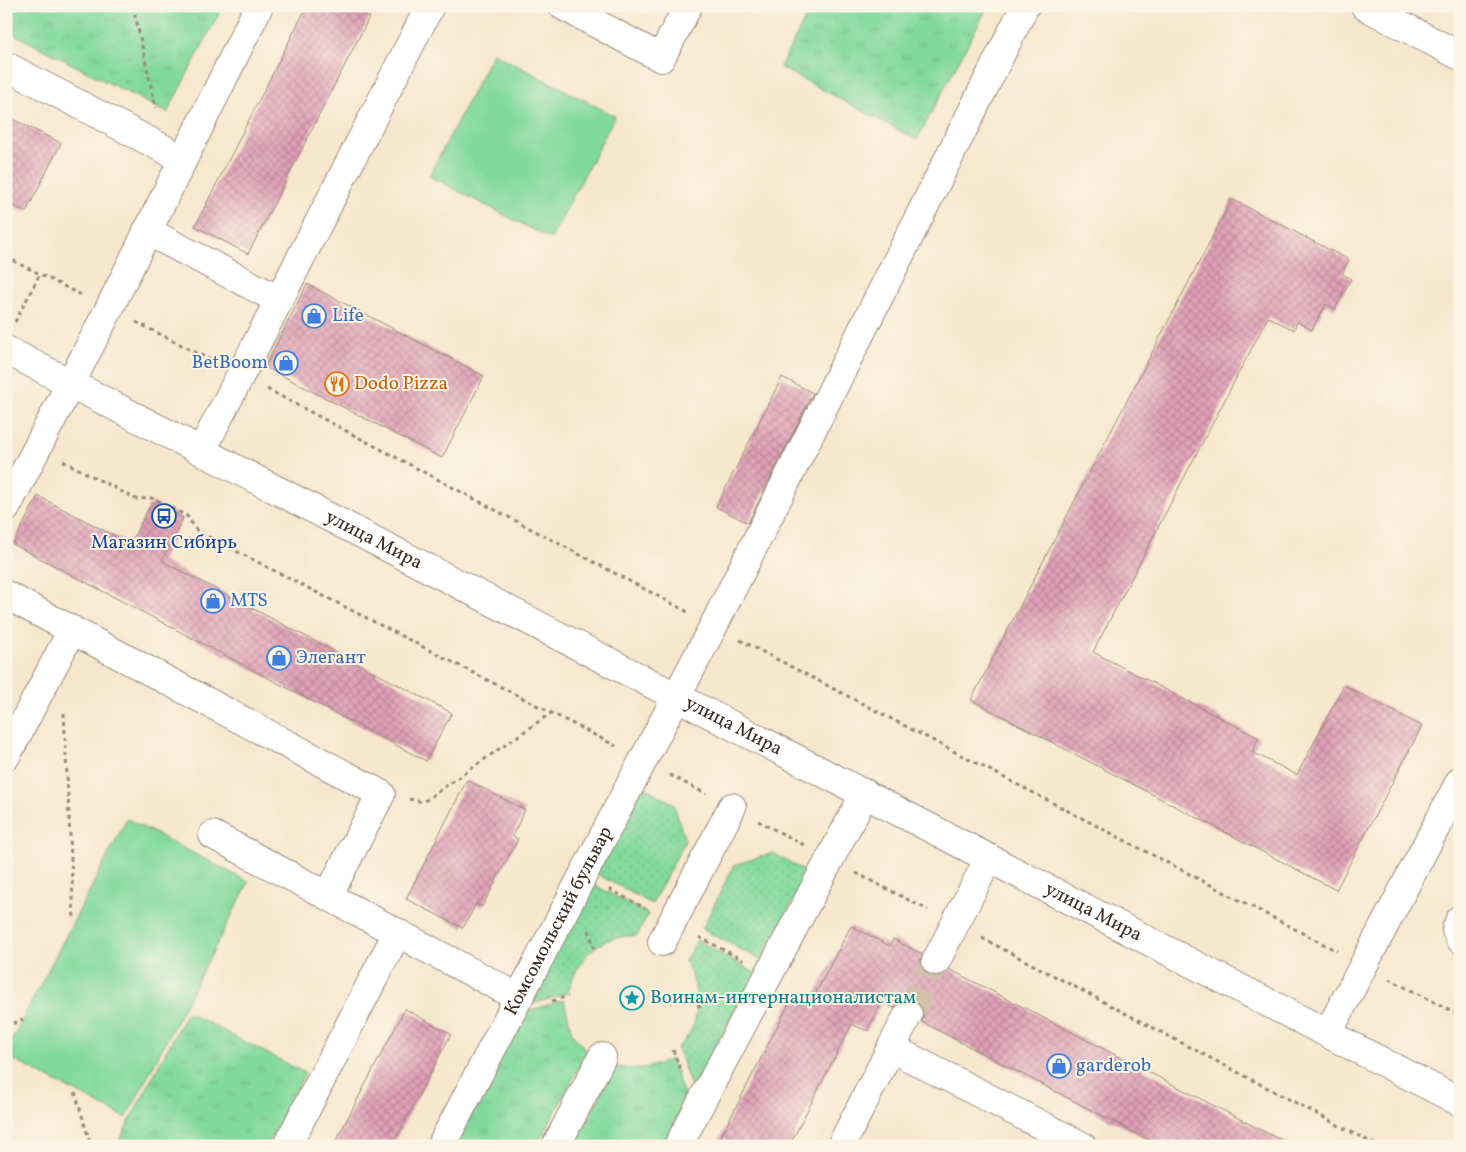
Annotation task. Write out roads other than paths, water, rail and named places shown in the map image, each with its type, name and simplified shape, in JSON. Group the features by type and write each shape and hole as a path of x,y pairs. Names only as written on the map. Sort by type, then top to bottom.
{"main road":[{"path":"6,508 13,479 37,448 71,383 259,6"},
{"path":"202,450 430,6"},
{"path":"563,6 661,58 688,6"},
{"name":"Комсомольский бульвар","path":"441,1146 714,626 1025,6"},
{"path":"1365,6 1460,56"},
{"path":"6,66 183,159"},
{"path":"148,231 279,300"},
{"name":"улица Мира","path":"6,350 1460,1102"},
{"path":"6,595 382,794 328,896"},
{"path":"6,756 72,630"},
{"path":"1328,1033 1460,781"},
{"path":"678,1146 865,794"},
{"path":"662,942 732,807"},
{"path":"213,835 518,997"},
{"path":"936,962 989,858"},
{"path":"1460,919 1456,930 1460,939"},
{"path":"287,1146 397,933"},
{"path":"840,1146 908,1015"},
{"path":"890,1048 1082,1146"},
{"path":"556,1146 602,1057"}],"tunnel":[{"path":"908,1015 936,961"}],"place":[{"name":"Life","path":"314,316"},
{"name":"BetBoom","path":"286,363"},
{"name":"Dodo Pizza","path":"337,384"},
{"name":"Магазин Сибирь","path":"164,516"},
{"name":"MTS","path":"213,601"},
{"name":"Элегант","path":"279,658"},
{"name":"Воинам-интернационалистам","path":"632,998"},
{"name":"garderob","path":"1059,1066"}]}
